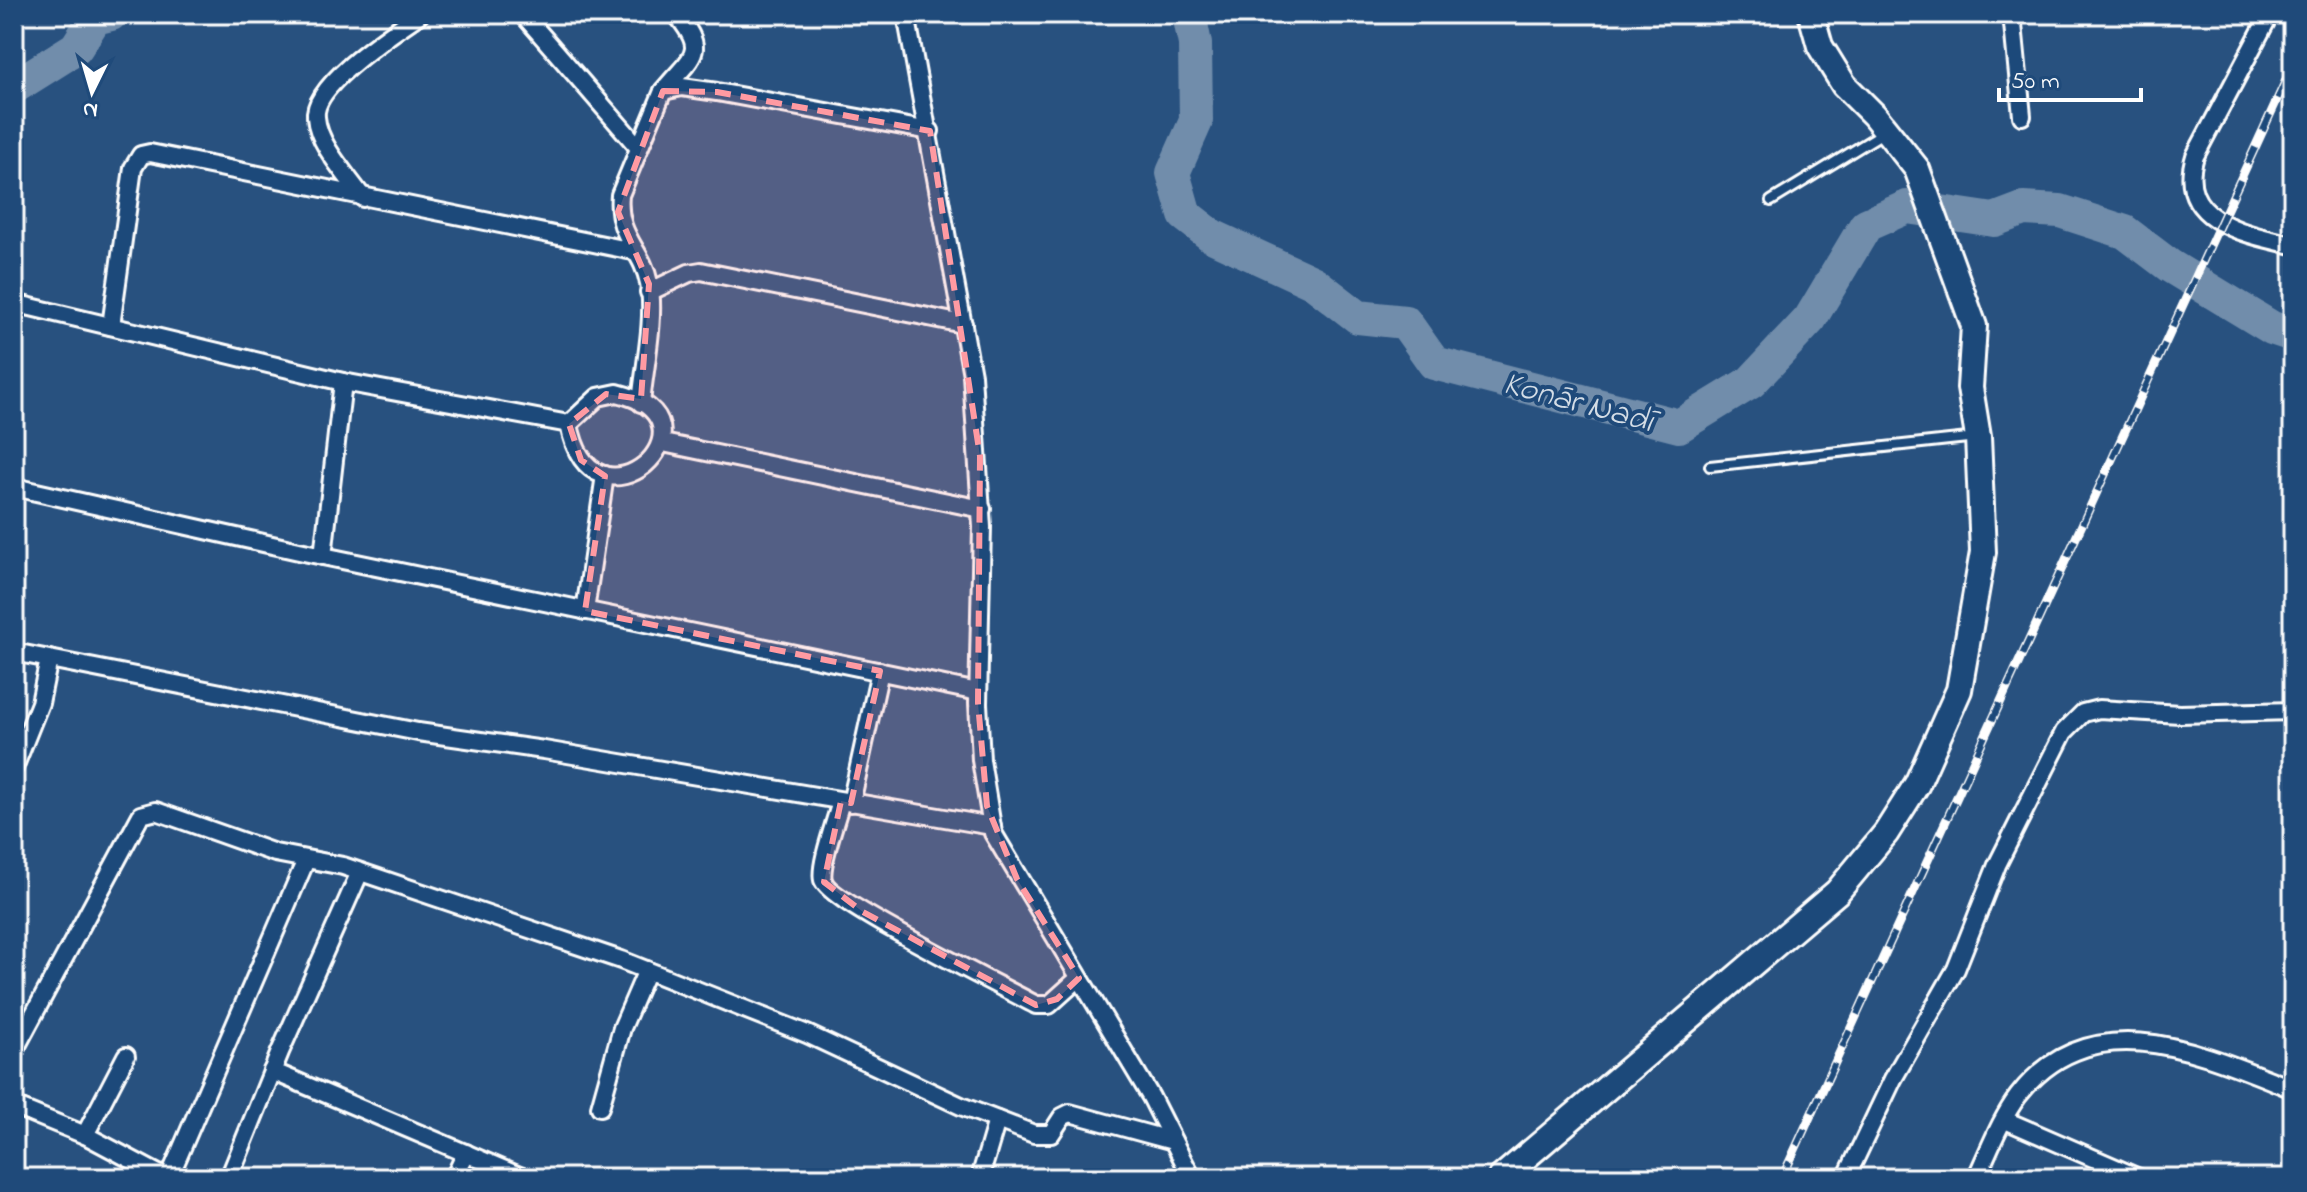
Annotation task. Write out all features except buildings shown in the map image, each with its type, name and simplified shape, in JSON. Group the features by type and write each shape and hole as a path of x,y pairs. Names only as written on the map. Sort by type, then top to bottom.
{"main road":[{"path":"1501,1178 1837,892 1886,833 1917,784 1959,690 1983,552 1978,437 1970,388 1974,326 1917,169 1844,85 1820,46 1811,14"}],"street":[{"path":"363,198 320,133 315,116 317,100 329,84 420,14"},
{"path":"523,14 639,148"},
{"path":"641,403 649,292 643,268 618,212 620,195 663,91 696,48 695,37 676,14"},
{"path":"906,14 930,131 972,375 982,509 978,692 981,760 992,826 1017,879 1151,1097 1192,1178"},
{"path":"2012,14 2022,116"},
{"path":"2270,14 2195,156 2190,172 2192,190 2209,217 2257,237 2293,245"},
{"path":"663,91 682,87 717,92 930,131"},
{"path":"111,326 133,168 141,155 150,153 633,251"},
{"path":"649,292 689,273 701,271 963,324"},
{"path":"14,303 343,382 569,424"},
{"path":"323,556 343,382"},
{"path":"606,394 629,396 659,421 663,443 657,455 633,472 605,475 590,469 581,460 569,424 592,401 606,394"},
{"path":"663,443 982,509"},
{"path":"585,611 605,475"},
{"path":"14,487 323,556 978,692"},
{"path":"14,652 343,719 992,826"},
{"path":"14,768 40,703 49,659"},
{"path":"880,671 846,802 822,875 828,889 1036,1005 1049,1005 1079,978"},
{"path":"1846,1178 1893,1079 1956,969 1997,865 2064,732 2075,719 2099,709 2180,714 2291,710"},
{"path":"14,1051 141,815 147,811 306,860 360,872 647,970 807,1034 997,1120 1045,1136 1051,1134 1062,1117 1080,1114 1126,1131 1173,1141"},
{"path":"14,1106 85,1135 167,1178 306,860"},
{"path":"229,1178 272,1071 360,872"},
{"path":"600,1107 622,1028 647,970"},
{"path":"1976,1178 2016,1100 2046,1067 2070,1053 2119,1040 2178,1049 2293,1089"},
{"path":"85,1135 126,1056"},
{"path":"272,1071 524,1178"},
{"path":"980,1178 997,1120"},
{"path":"2005,1120 2139,1178"},
{"path":"454,1178 466,1153"}],"lane":[{"path":"1771,201 1886,131"},
{"path":"1710,466 1978,437"}],"highlighted area":[{"path":"663,91 717,92 930,131 980,456 978,703 987,806 1017,879 1079,978 1057,999 1036,1005 863,912 824,882 841,801 851,803 880,671 585,611 605,476 581,460 569,424 606,394 641,399 649,284 618,212"}],"waterway":[{"name":"Konār Nadī","path":"14,87 76,48 95,18 111,14"},
{"name":"Konār Nadī","path":"1189,14 1195,44 1196,121 1173,173 1185,215 1212,236 1314,283 1358,317 1405,322 1434,363 1679,426 1751,382 1810,319 1866,225 1907,207 1994,220 2023,209 2060,211 2125,232 2170,266 2272,328 2293,335"}],"railway":[{"path":"1782,1178 2293,65"}]}
